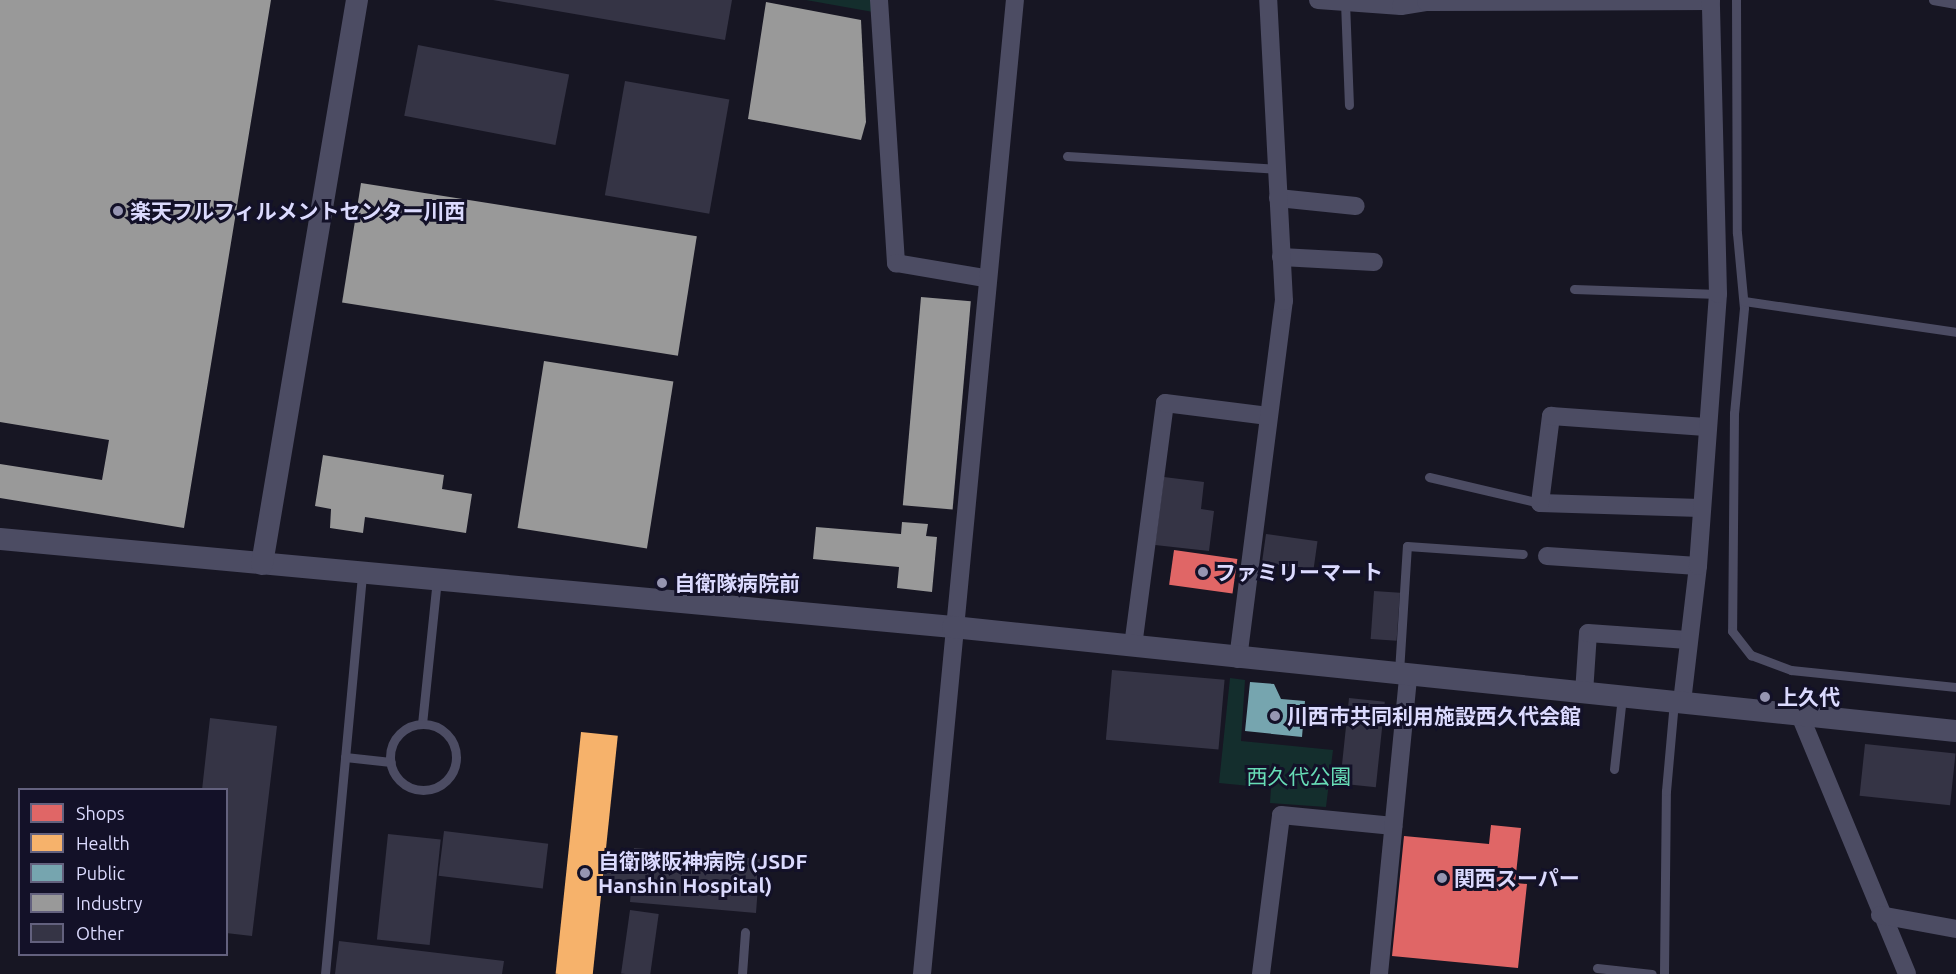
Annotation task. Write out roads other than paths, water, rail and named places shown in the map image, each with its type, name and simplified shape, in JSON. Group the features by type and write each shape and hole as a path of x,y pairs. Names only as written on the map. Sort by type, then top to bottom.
{"street":[{"path":"262,564 357,0"},
{"path":"879,0 896,263 984,278"},
{"path":"922,974 984,278 1015,0"},
{"path":"1238,659 1284,301 1268,0"},
{"path":"1318,0 1401,6 1426,2 1710,1 1718,294 1700,508 1698,566 1678,702"},
{"path":"1278,198 1356,206"},
{"path":"1281,257 1374,262"},
{"path":"1132,646 1165,403 1268,416"},
{"path":"1700,508 1540,503 1551,416 1706,427"},
{"path":"0,540 953,627 1238,659 1799,713 1956,731"},
{"path":"1547,556 1698,566"},
{"path":"1584,693 1588,633 1688,640"},
{"path":"1379,974 1393,826 1403,675"},
{"path":"1799,713 1880,915 1907,974"},
{"path":"1261,974 1281,815 1393,826"},
{"path":"1880,915 1956,929"}],"lane":[{"path":"1736,0 1734,120 1744,301 1734,413 1732,631 1751,656 1791,670 1956,687"},
{"path":"1933,0 1956,4"},
{"path":"1345,2 1349,105"},
{"path":"1067,156 1277,170"},
{"path":"1574,289 1718,294"},
{"path":"1744,301 1956,332"},
{"path":"1429,477 1540,503"},
{"path":"1403,675 1407,546 1523,554"},
{"path":"325,974 362,573"},
{"path":"422,724 437,579"},
{"path":"1614,769 1622,697"},
{"path":"1664,974 1666,791 1678,702"},
{"path":"422,724 441,729 456,751 446,781 418,790 397,777 391,762 397,737 422,724"},
{"path":"345,757 391,762"},
{"path":"742,974 745,932"},
{"path":"1598,968 1652,974"}],"place":[{"name":"楽天フルフィルメントセンター川西","path":"118,211"},
{"name":"ファミリーマート","path":"1203,572"},
{"name":"自衛隊病院前","path":"662,583"},
{"name":"上久代","path":"1765,697"},
{"name":"川西市共同利用施設西久代会館","path":"1275,716"},
{"name":"自衛隊阪神病院 (JSDF Hanshin Hospital)","path":"585,873"},
{"name":"関西スーパー","path":"1442,878"}],"park label":[{"name":"西久代公園","path":"1299,776"}]}
